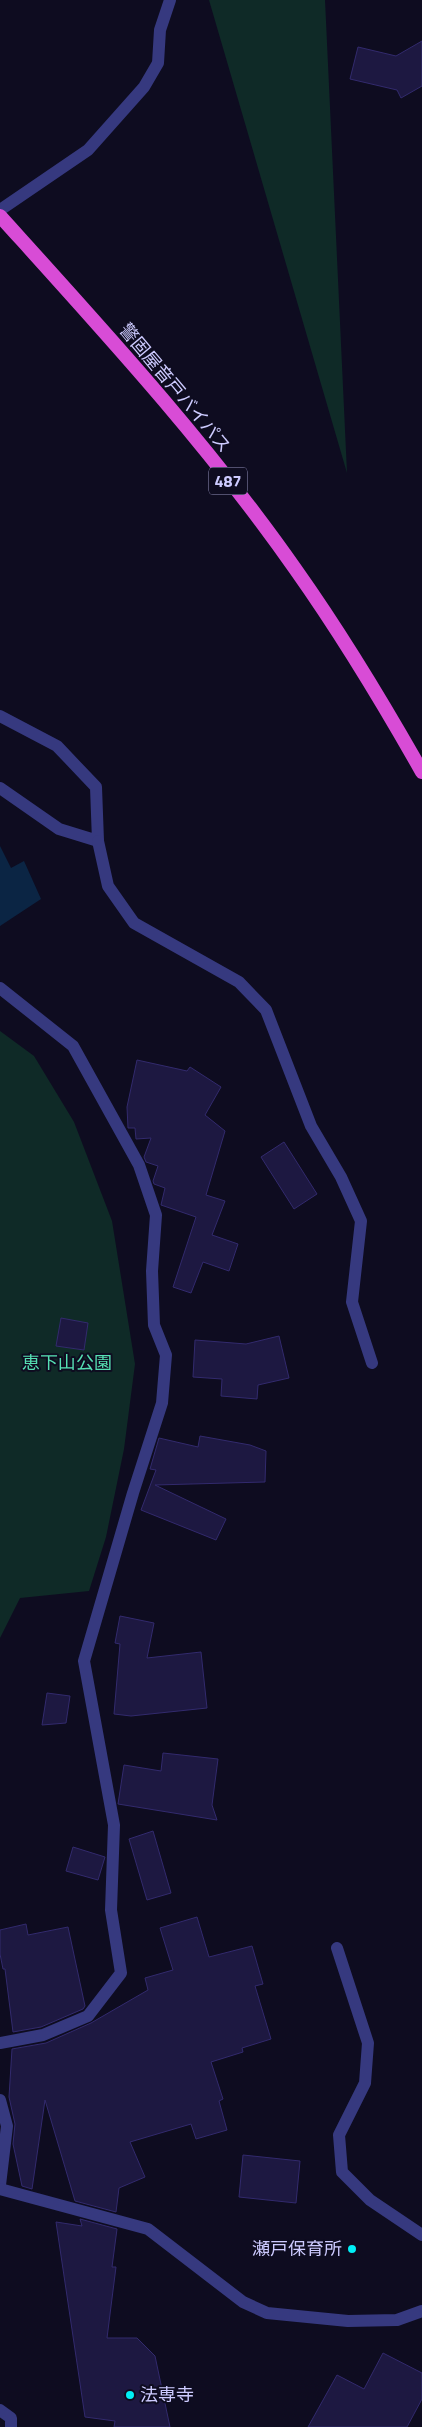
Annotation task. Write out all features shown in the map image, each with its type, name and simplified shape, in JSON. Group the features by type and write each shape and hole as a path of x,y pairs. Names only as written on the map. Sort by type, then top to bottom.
{"highway":[{"name":"警固屋音戸バイパス","path":"0,216 172,411 240,496 295,569 358,662 422,772"}],"street":[{"path":"0,210 88,150 144,87 158,63 160,30 170,0"},
{"path":"0,716 57,746 96,787 98,841 108,886 134,923 239,982 266,1010 311,1126 341,1177 361,1221 352,1302 372,1362"},
{"path":"0,788 59,829 98,841"},
{"path":"0,988 73,1046 139,1165 156,1214 152,1271 154,1325 166,1355 162,1403 133,1493 84,1661 114,1824 111,1910 120,1973 88,2016 43,2035 0,2043"},
{"path":"337,1948 368,2043 365,2083 338,2135 342,2172 370,2200 422,2235"},
{"path":"0,2100 7,2126 0,2185"},
{"path":"0,2189 148,2230 243,2302 267,2313 348,2321 397,2320 422,2312"},
{"path":"0,2410 11,2418 11,2427"}],"green space":[{"path":"209,0 325,0 347,473"},
{"name":"恵下山公園","path":"0,1031 34,1056 74,1122 112,1221 135,1364 124,1449 106,1537 89,1591 20,1598 0,1638"}],"water":[{"path":"0,846 11,868 24,861 41,899 0,926"}],"building":[{"path":"422,41 422,86 401,98 397,90 350,79 358,47 396,56"},
{"path":"137,1060 187,1071 190,1067 221,1087 205,1115 225,1131 206,1195 225,1201 212,1235 238,1244 229,1271 203,1262 191,1293 173,1287 196,1217 161,1205 165,1188 154,1184 153,1181 158,1166 146,1162 144,1157 151,1138 136,1139 135,1128 128,1128 127,1107"},
{"path":"284,1142 317,1194 294,1209 261,1157"},
{"path":"61,1318 88,1323 84,1350 56,1346"},
{"path":"279,1336 289,1378 258,1385 257,1399 221,1396 222,1379 193,1377 195,1340 246,1344"},
{"path":"200,1436 250,1445 266,1451 265,1482 155,1485 226,1519 216,1540 141,1510 156,1470 150,1469 159,1438 198,1447"},
{"path":"120,1616 154,1623 147,1658 201,1652 207,1708 131,1716 114,1714 120,1644 115,1643"},
{"path":"47,1693 70,1696 66,1723 42,1725"},
{"path":"163,1753 218,1759 212,1805 217,1820 118,1804 124,1765 161,1771"},
{"path":"153,1831 171,1893 147,1900 129,1839"},
{"path":"73,1847 105,1857 98,1880 66,1871"},
{"path":"197,1917 209,1957 252,1946 263,1984 255,1986 271,2039 242,2048 243,2052 211,2062 223,2099 219,2101 227,2130 196,2139 191,2124 130,2142 145,2177 119,2188 116,2212 75,2201 45,2100 32,2189 22,2186 13,2144 15,2124 9,2097 12,2049 46,2043 91,2023 148,1990 145,1978 173,1970 160,1928"},
{"path":"26,1924 28,1935 68,1927 85,2006 83,2009 41,2027 13,2032 5,1969 3,1969 0,1954 0,1930"},
{"path":"243,2155 300,2161 296,2203 239,2197"},
{"path":"80,2219 117,2229 112,2267 116,2267 107,2338 137,2338 155,2356 170,2427 114,2427 115,2421 85,2417 56,2222 82,2226"},
{"path":"383,2353 422,2373 422,2399 407,2427 308,2427 337,2375 364,2389"}],"place":[{"name":"瀬戸保育所","path":"352,2249"},
{"name":"法専寺","path":"130,2395"}]}
